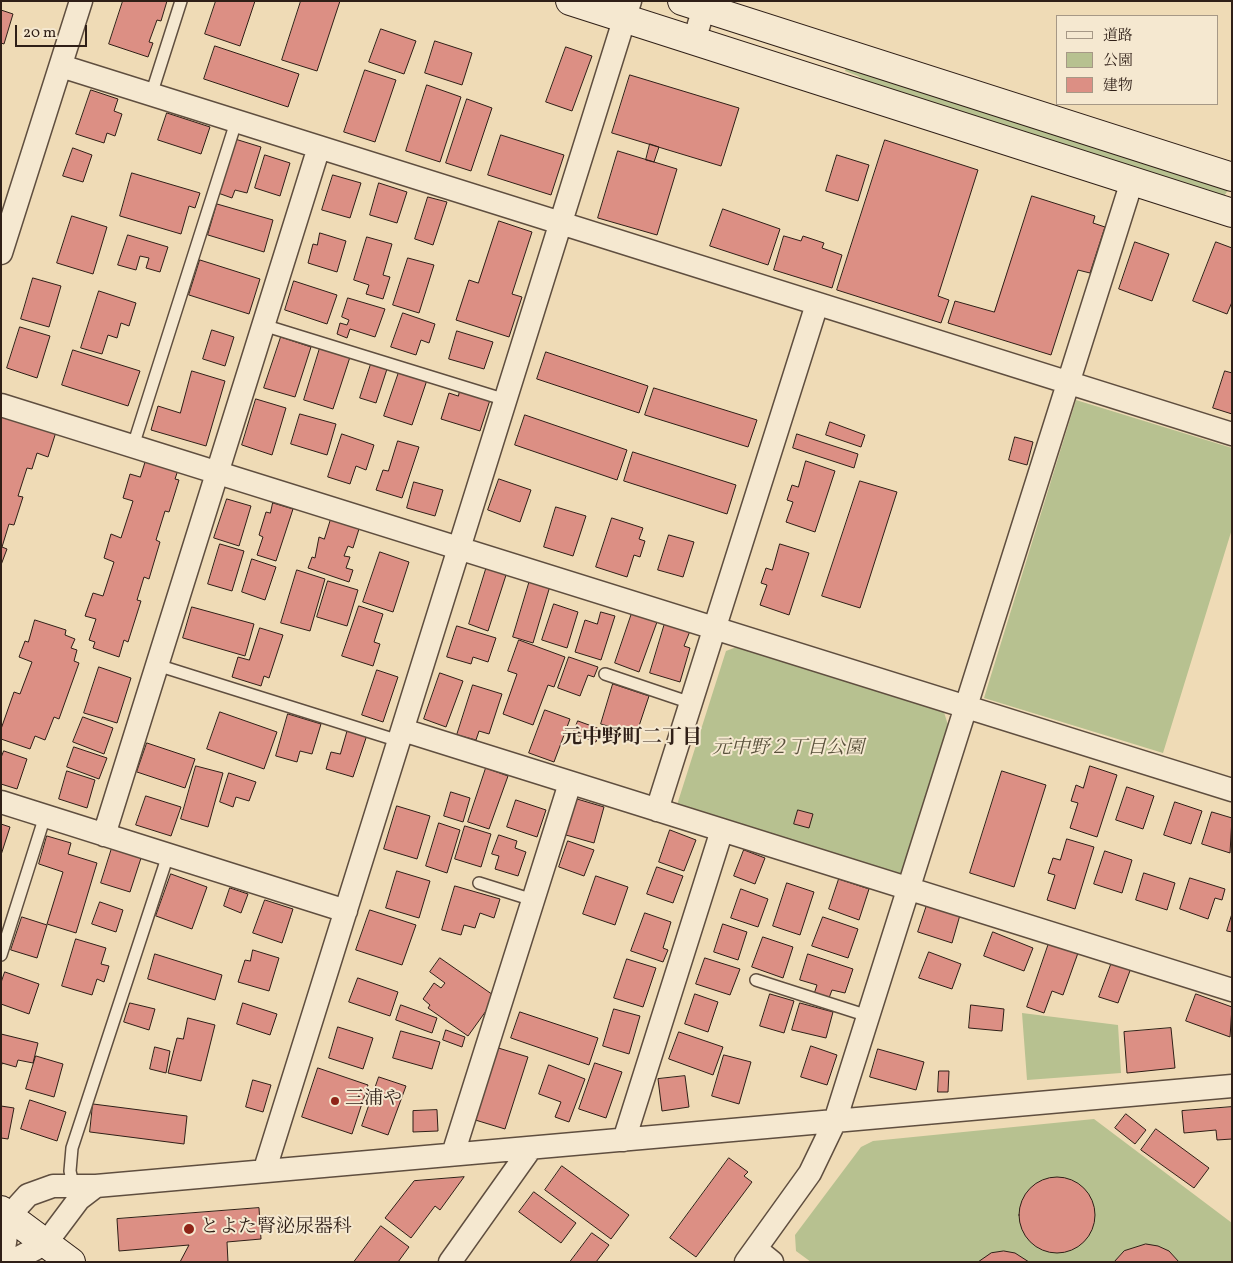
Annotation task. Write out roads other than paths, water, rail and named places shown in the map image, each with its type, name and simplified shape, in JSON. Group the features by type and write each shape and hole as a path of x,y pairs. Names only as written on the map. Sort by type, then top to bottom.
{"street":[{"path":"1,252 81,1"},
{"path":"570,1 628,10 694,41 1232,213"},
{"path":"694,41 697,4 1232,177"},
{"path":"265,1169 628,10"},
{"path":"61,66 1232,434"},
{"path":"104,835 319,148"},
{"path":"758,1258 810,1173 835,1122 1132,181"},
{"path":"657,810 817,304"},
{"path":"1,405 1232,790"},
{"path":"401,736 570,783 1232,990"},
{"path":"453,1154 570,783"},
{"path":"1,802 346,911"},
{"path":"624,1140 722,830"},
{"path":"2,1262 5,1213 28,1195 53,1186 82,1191 265,1169 835,1122 1232,1086"},
{"path":"450,1262 531,1148"},
{"path":"11,1262 46,1243 82,1191"},
{"path":"5,1213 71,1262"}],"lane":[{"path":"151,95 180,1"},
{"path":"134,446 236,122"},
{"path":"263,325 506,400"},
{"path":"157,665 401,736"},
{"path":"605,674 691,703"},
{"path":"1,955 45,816"},
{"path":"82,1191 70,1171 72,1148 168,855"},
{"path":"479,883 533,900"},
{"path":"756,980 868,1016"}],"place":[{"name":"三浦や","path":"335,1101"},
{"name":"とよた腎泌尿器科","path":"189,1229"}],"district":[{"name":"元中野町二丁目","path":"632,739"}],"park label":[{"name":"元中野２丁目公園","path":"788,750"}]}
